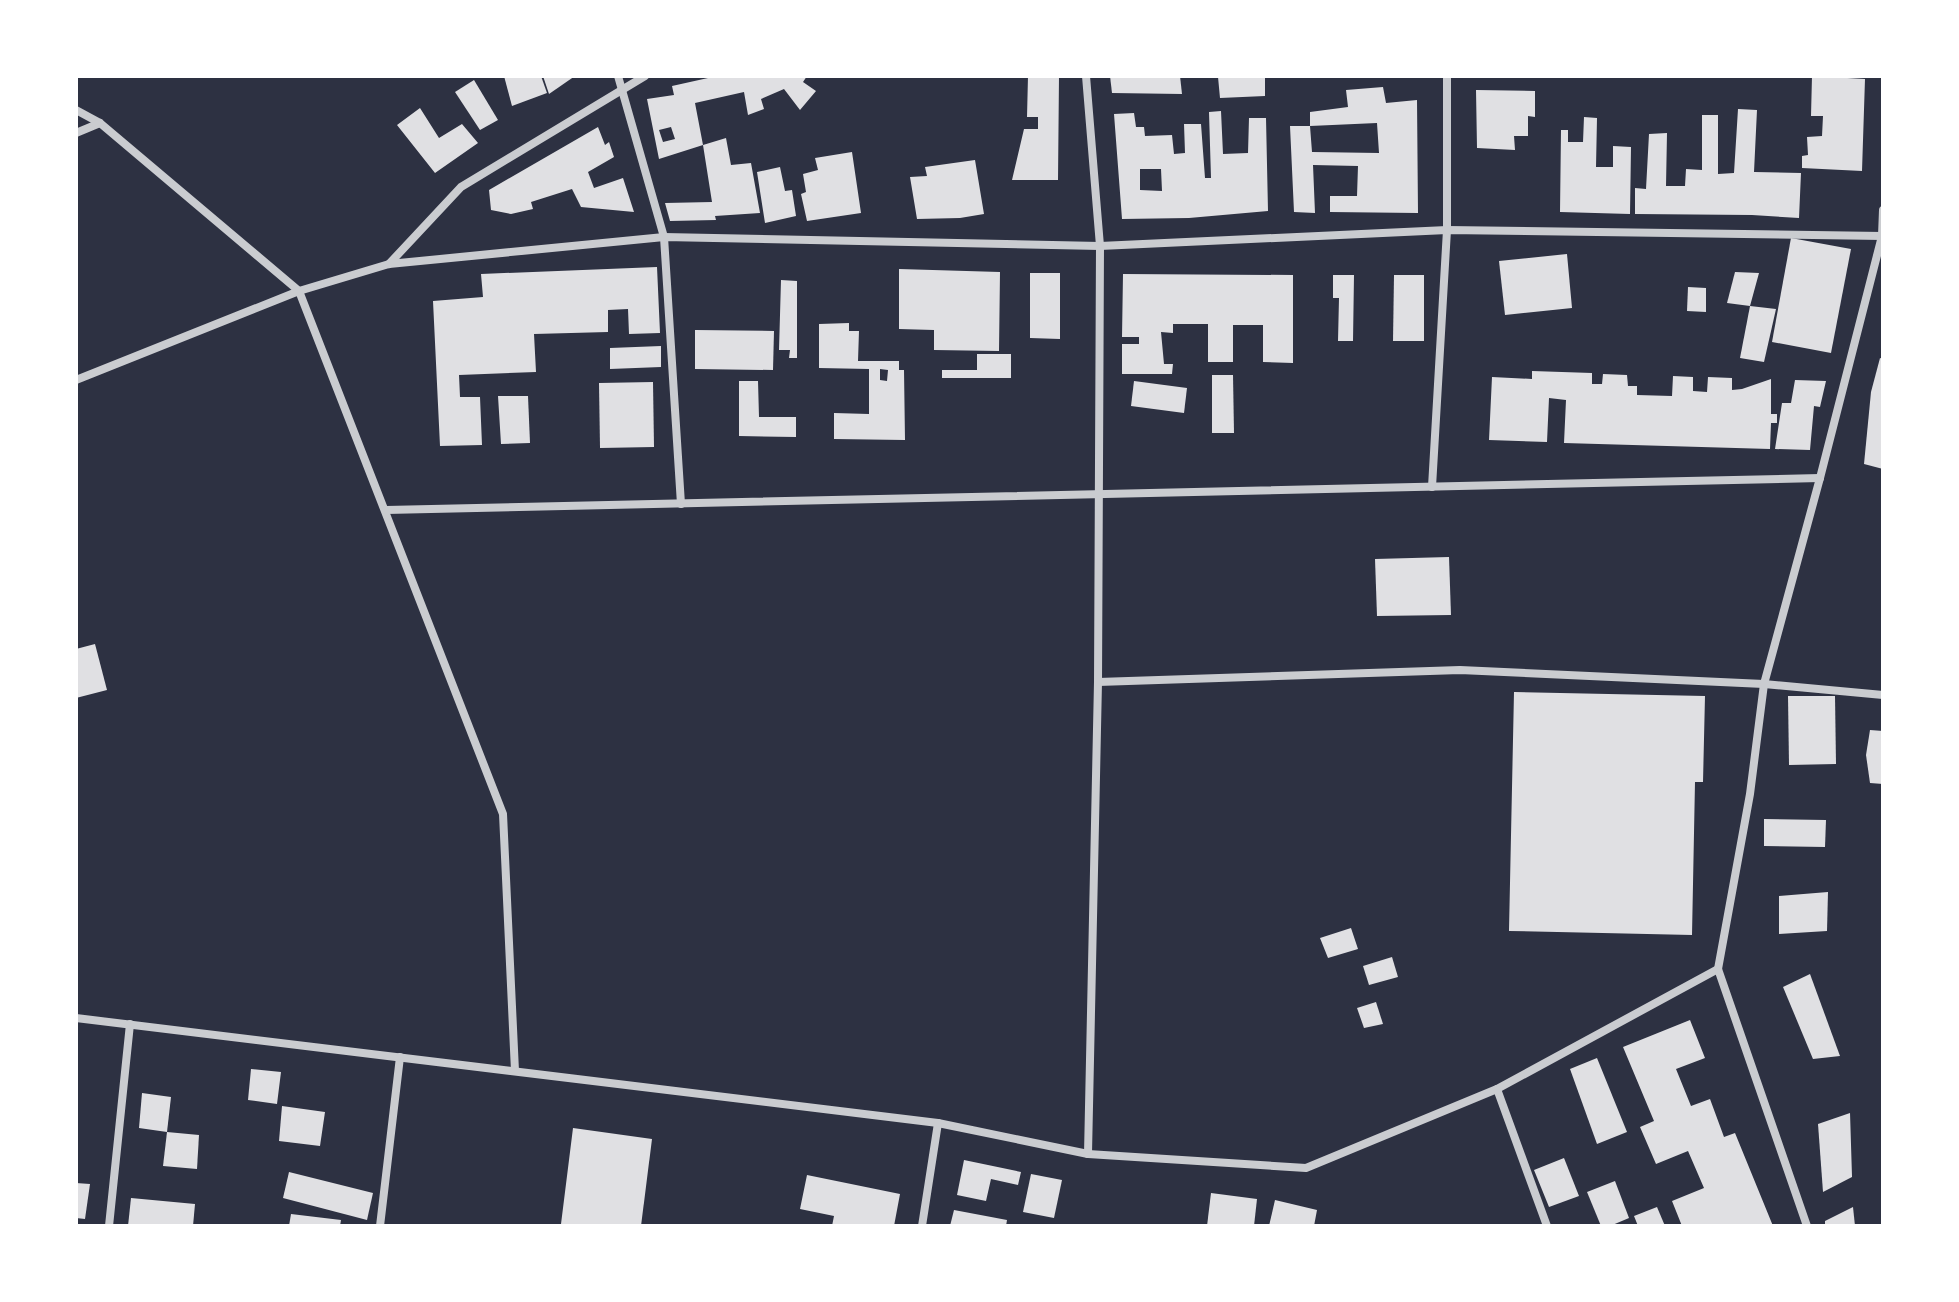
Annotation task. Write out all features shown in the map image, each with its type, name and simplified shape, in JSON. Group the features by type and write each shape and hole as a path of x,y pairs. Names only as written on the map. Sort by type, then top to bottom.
{"street":[{"path":"618,76 664,237 681,504"},
{"path":"389,264 461,187 645,76"},
{"path":"1086,76 1100,246 1098,682 1088,1154"},
{"path":"1432,487 1447,230 1447,76"},
{"path":"76,110 100,123 299,291 503,814 515,1071"},
{"path":"76,133 100,123"},
{"path":"1807,1226 1718,969 1750,794 1764,684 1883,236 1883,210"},
{"path":"76,380 299,291 389,264 664,237 1100,246 1447,230 1883,236"},
{"path":"386,510 1820,478"},
{"path":"1098,682 1460,670 1764,684 1883,695"},
{"path":"76,1018 938,1123 1088,1154 1306,1168 1497,1089 1718,969"},
{"path":"109,1226 130,1024"},
{"path":"380,1226 400,1057"},
{"path":"1497,1089 1547,1226"},
{"path":"922,1226 938,1123"}],"building":[{"path":"504,76 541,76 547,93 512,106"},
{"path":"543,76 575,76 549,94"},
{"path":"717,76 807,76 803,82 816,91 800,110 784,89 761,99 764,109 748,115 744,92 695,103 703,145 659,159 647,99 674,95 672,86","holes":["671,127 675,139 663,142 659,130"]},
{"path":"1028,76 1059,76 1058,180 1012,180 1024,129 1038,129 1038,117 1027,117"},
{"path":"1110,76 1180,76 1182,94 1112,93"},
{"path":"1265,76 1265,96 1220,98 1218,77"},
{"path":"1812,76 1865,79 1862,171 1802,168 1802,156 1808,155 1807,137 1822,136 1823,116 1811,116"},
{"path":"474,80 498,120 480,130 455,92"},
{"path":"1383,87 1386,103 1417,100 1418,213 1330,212 1330,196 1357,196 1358,166 1313,165 1315,213 1294,212 1290,126 1310,126 1310,112 1348,107 1346,90","holes":["1377,123 1379,153 1312,152 1310,126"]},
{"path":"1476,90 1535,91 1535,117 1528,116 1528,136 1514,136 1515,150 1477,148"},
{"path":"420,108 439,138 462,124 478,143 435,173 397,125"},
{"path":"1738,109 1757,110 1754,172 1801,173 1799,218 1635,214 1635,188 1646,189 1649,134 1667,133 1666,186 1685,186 1686,169 1702,170 1702,115 1718,115 1718,174 1734,173"},
{"path":"1221,111 1223,154 1248,153 1249,118 1266,118 1268,211 1189,218 1122,219 1114,114 1134,113 1136,127 1144,127 1145,136 1172,135 1174,154 1185,153 1184,124 1201,124 1205,178 1211,178 1209,112","holes":["1140,169 1161,169 1162,191 1140,190"]},
{"path":"1584,117 1597,118 1596,167 1613,167 1613,146 1631,147 1630,214 1560,212 1561,130 1568,130 1568,142 1583,142"},
{"path":"598,127 605,145 609,142 614,157 588,172 594,188 623,178 634,212 581,207 572,189 531,202 533,209 511,214 491,210 489,190"},
{"path":"726,138 731,165 751,163 760,213 715,216 716,220 670,221 665,203 712,202 703,145"},
{"path":"852,152 861,213 807,221 801,194 806,192 803,174 818,170 815,158"},
{"path":"975,160 984,214 917,219 910,177 927,176 925,167"},
{"path":"780,167 785,191 792,190 796,216 765,223 757,172"},
{"path":"1791,238 1851,249 1831,353 1772,342"},
{"path":"1567,254 1572,308 1505,315 1499,261"},
{"path":"657,267 660,333 629,334 628,309 608,310 608,332 534,334 536,372 459,375 460,397 480,397 482,445 440,446 433,301 483,297 481,274"},
{"path":"899,269 1000,272 999,351 934,350 934,330 899,329"},
{"path":"1735,272 1759,273 1750,306 1727,303"},
{"path":"1030,273 1060,273 1060,339 1030,338"},
{"path":"1123,274 1293,275 1293,363 1263,362 1263,325 1233,325 1233,362 1208,362 1208,324 1173,324 1173,333 1161,332 1164,364 1173,364 1172,374 1122,374 1122,344 1139,344 1139,337 1122,337"},
{"path":"1333,275 1354,275 1353,341 1338,341 1339,298 1333,298"},
{"path":"1394,275 1424,275 1424,341 1393,341"},
{"path":"781,280 797,281 797,358 789,358 790,350 779,350"},
{"path":"1688,287 1706,288 1706,312 1687,311"},
{"path":"1750,306 1776,309 1764,362 1740,358"},
{"path":"849,323 849,331 859,331 858,361 899,361 899,370 904,370 905,440 834,439 834,413 869,414 869,369 819,368 819,324","holes":["880,369 888,370 887,381 880,380"]},
{"path":"695,330 774,331 773,370 695,369"},
{"path":"661,346 661,367 610,369 610,348"},
{"path":"977,354 1011,354 1011,378 942,378 942,370 977,370"},
{"path":"1880,358 1883,359 1883,469 1864,464 1871,392"},
{"path":"1532,371 1592,373 1592,384 1602,384 1603,374 1627,375 1628,386 1637,386 1637,395 1672,396 1673,376 1693,377 1693,391 1707,392 1708,377 1732,378 1732,390 1771,379 1771,414 1777,414 1777,423 1771,423 1770,449 1564,443 1566,400 1549,398 1547,442 1489,440 1492,377 1532,379"},
{"path":"1212,375 1233,375 1234,433 1212,433"},
{"path":"1795,380 1826,381 1820,407 1814,406 1810,450 1775,449 1782,403 1791,403"},
{"path":"739,381 758,381 759,417 796,417 796,437 739,436"},
{"path":"1134,381 1187,388 1184,413 1131,406"},
{"path":"653,382 654,447 600,448 599,383"},
{"path":"498,396 528,396 530,443 501,444"},
{"path":"1449,557 1451,615 1377,616 1375,559"},
{"path":"95,644 107,690 76,698 76,649"},
{"path":"1514,692 1705,696 1703,782 1695,782 1692,935 1509,931"},
{"path":"1788,696 1835,696 1836,764 1789,765"},
{"path":"1870,730 1883,731 1883,784 1870,783 1866,755"},
{"path":"1764,819 1826,820 1825,847 1764,846"},
{"path":"1828,892 1827,931 1779,934 1779,896"},
{"path":"1351,928 1358,949 1328,958 1320,938"},
{"path":"1392,957 1398,977 1369,985 1363,966"},
{"path":"1810,974 1840,1056 1813,1059 1783,987"},
{"path":"1376,1002 1383,1024 1364,1028 1357,1008"},
{"path":"1690,1020 1705,1058 1676,1069 1691,1106 1710,1099 1724,1137 1735,1133 1773,1226 1682,1226 1672,1201 1704,1188 1688,1151 1656,1164 1640,1127 1654,1121 1623,1047"},
{"path":"1597,1058 1627,1132 1597,1144 1570,1069"},
{"path":"251,1069 281,1072 277,1104 248,1100"},
{"path":"142,1093 171,1097 167,1132 139,1128"},
{"path":"282,1106 325,1112 320,1146 279,1141"},
{"path":"1850,1113 1852,1177 1823,1192 1818,1124"},
{"path":"573,1128 652,1139 641,1226 561,1224"},
{"path":"167,1132 199,1135 197,1169 163,1166"},
{"path":"1564,1158 1579,1196 1549,1207 1534,1170"},
{"path":"964,1160 1021,1172 1018,1185 991,1179 986,1201 957,1195"},
{"path":"289,1172 373,1193 367,1220 283,1198"},
{"path":"1031,1174 1062,1180 1054,1218 1023,1212"},
{"path":"807,1175 900,1194 894,1226 832,1226 834,1216 800,1209"},
{"path":"1615,1181 1629,1218 1610,1226 1601,1226 1587,1192"},
{"path":"76,1183 90,1184 85,1219 76,1218"},
{"path":"1211,1193 1257,1199 1254,1226 1207,1226"},
{"path":"131,1198 195,1204 193,1226 128,1226"},
{"path":"1275,1200 1317,1210 1314,1226 1269,1226"},
{"path":"1657,1207 1665,1226 1638,1226 1634,1216"},
{"path":"1853,1207 1855,1226 1825,1226 1825,1221"},
{"path":"954,1210 1007,1220 1006,1226 950,1226"},
{"path":"291,1214 341,1220 340,1226 289,1226"}]}
